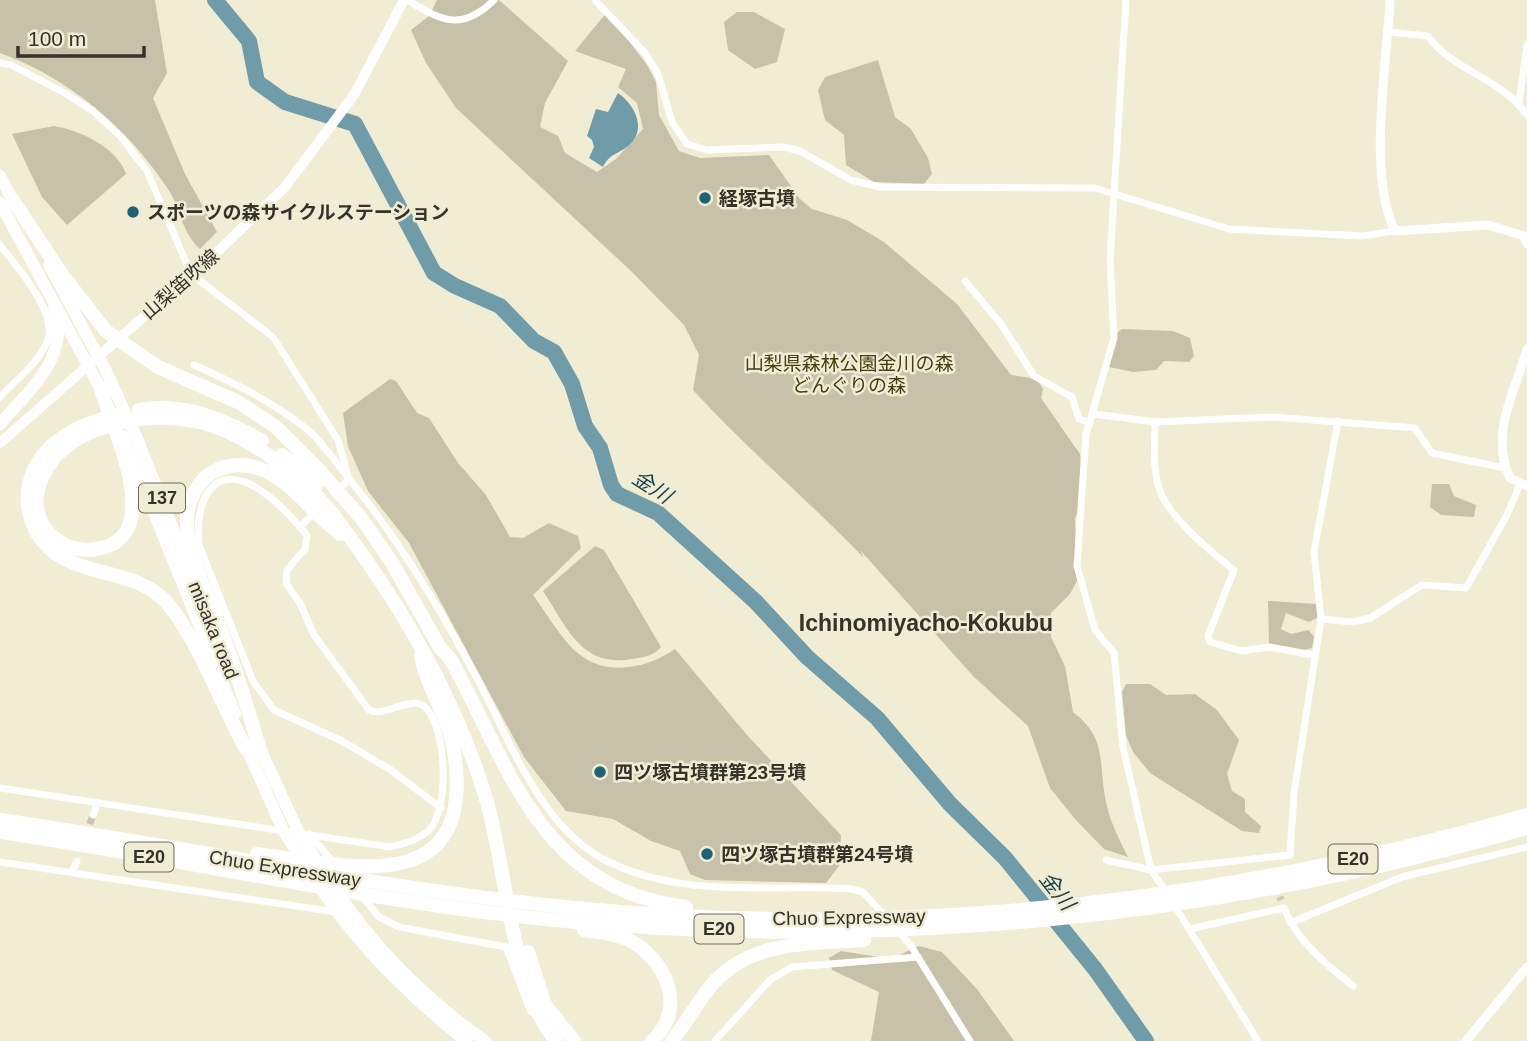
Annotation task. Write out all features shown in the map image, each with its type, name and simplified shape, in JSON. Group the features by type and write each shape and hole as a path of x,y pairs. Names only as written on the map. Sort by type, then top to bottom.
{"highway":[{"name":"misaka road","path":"0,176 6,201 46,286 101,388 137,468 253,749 340,897 380,947 433,1000 485,1041"},
{"name":"misaka road","path":"6,201 83,327 136,436 283,830 336,912 407,991 466,1041"},
{"path":"6,201 106,331 158,366 238,402 275,428 361,519 391,561 439,646 496,801 518,892 530,962 545,1005 574,1041"},
{"path":"0,424 56,354 57,317 46,286"},
{"path":"85,430 43,472 37,490 36,509 45,529 54,537 62,544 84,551 106,547 124,534 133,511 132,484 127,463 108,418 101,388"},
{"path":"253,749 177,615 160,596 117,574 61,557 43,541 31,524 29,485 35,467 63,436 144,414 179,408 199,412 233,424 299,467 391,561"},
{"path":"144,414 191,420 216,428 252,446 285,467 332,513 358,548 444,690 473,757 498,843 525,980 538,1015 554,1041"},
{"path":"253,749 240,681 186,520 195,489 209,474 228,466 249,466 268,472 294,491 358,548"},
{"path":"439,646 451,660 532,813 564,853 606,884 653,903 691,908 860,913 876,919"},
{"path":"292,870 351,865 393,866 419,858 440,839 452,814 456,784 454,751 443,713 425,674 421,651"},
{"name":"Chuo Expressway","path":"0,820 190,852 203,848 426,903 640,926 918,934 922,929 1061,920 1181,899 1400,849 1527,815"},
{"name":"Chuo Expressway","path":"545,916 876,919 1265,892 1403,863 1527,828"},
{"name":"Chuo Expressway","path":"0,832 292,870"},
{"name":"Chuo Expressway","path":"360,887 490,910"},
{"path":"490,910 545,916 624,938 644,949 663,969 669,984 671,1003 667,1020 652,1041"},
{"path":"672,1041 723,972 749,956 785,945 895,934"}],"main road":[{"name":"山梨笛吹線","path":"0,443 267,206 308,160 354,95 406,0"}],"street":[{"path":"406,0 439,16 459,20 479,16 494,0"},
{"path":"595,0 646,54 658,74 679,137 696,149 783,147 800,151 851,180 880,187 1009,186 1114,191 1197,222 1229,229 1362,236 1395,231 1488,225 1526,238"},
{"path":"1126,0 1114,191 1115,216 1110,260 1114,338 1086,434 1079,504 1077,566 1095,630 1114,653 1123,747 1151,870 1258,1041"},
{"path":"1390,0 1381,113 1384,209 1395,231"},
{"path":"1388,33 1428,36 1441,54 1486,79 1519,103 1527,115"},
{"path":"1519,103 1527,45"},
{"path":"0,63 11,65 63,92 93,111 121,137 147,171 191,274 273,337 338,440 347,482"},
{"path":"0,245 45,311 50,330 44,347 35,360 0,397"},
{"path":"965,281 1002,324 1034,376 1072,397 1079,419 1090,423"},
{"path":"1321,620 1353,622 1370,618 1422,585 1466,588 1523,485 1510,478 1502,457 1506,413 1527,349"},
{"path":"194,365 256,393 310,432 347,482 377,511 452,630 549,810 575,838 605,861 671,883 713,887 827,887 863,892 918,957 970,1041"},
{"path":"1094,414 1155,422 1272,416 1415,428 1432,453 1505,468"},
{"path":"1106,860 1151,870 1266,863 1290,855 1294,793 1313,655 1321,620 1314,552 1338,421"},
{"path":"1155,422 1155,468 1160,492 1185,525 1234,570 1208,636 1210,642 1242,650 1269,647 1313,655"},
{"path":"0,788 390,847 413,841 430,828 441,808 444,777 439,741 429,713 424,705 416,703 377,714 369,710 314,635 300,603 286,583 287,570 305,549 308,541 300,527 258,489 243,482 219,482 204,495 199,510 196,549 253,681 274,710 371,758 441,808"},
{"path":"300,527 312,515"},
{"path":"93,815 97,804"},
{"path":"303,832 379,916 399,927 506,947 523,996 539,1027 554,1041"},
{"path":"1290,923 1402,877 1527,847"},
{"path":"72,872 77,861"},
{"path":"0,862 336,912"},
{"path":"1190,929 1283,904 1290,923 1328,965 1353,986"},
{"path":"715,1041 770,981 792,967 918,957"},
{"path":"1466,1041 1527,967"}],"green space":[{"path":"0,0 155,0 167,73 153,98 185,174 217,232 200,249 185,228 168,189 135,146 115,126 73,91 50,76 0,53"},
{"name":"山梨県森林公園金川の森 どんぐりの森","path":"437,0 499,0 568,61 545,103 540,127 558,136 565,153 597,172 616,159 643,129 637,103 618,87 626,69 575,51 607,12 647,65 656,82 659,115 679,151 700,158 769,155 800,199 812,209 847,220 884,242 957,304 1011,375 1037,379 1043,389 1041,398 1080,454 1084,497 1075,518 1077,581 1070,594 1051,613 1051,637 1065,666 1073,712 1085,722 1097,744 1109,813 1128,857 1104,849 1050,788 1028,726 974,677 860,550 864,558 693,390 699,355 684,325 631,271 456,108 426,63 411,30 429,16"},
{"path":"737,12 754,12 785,29 777,62 755,69 728,50 724,22"},
{"path":"878,60 895,117 911,129 928,158 932,174 924,184 874,182 846,165 844,135 825,120 818,90 825,77"},
{"path":"54,126 75,131 96,141 114,156 126,174 67,225 42,197 12,134"},
{"path":"1122,329 1173,331 1190,338 1194,356 1189,362 1164,361 1156,370 1133,372 1109,367 1117,333"},
{"path":"390,379 396,381 417,413 429,418 458,463 486,495 510,537 523,538 549,523 578,536 581,548 533,595 573,649 590,661 615,668 653,661 675,649 747,735 841,835 839,866 826,883 705,880 690,874 680,851 651,841 613,819 566,811 524,757 409,543 368,491 348,446 343,413"},
{"path":"1432,484 1449,484 1454,496 1476,505 1474,517 1441,515 1430,507"},
{"path":"595,546 604,550 661,647 652,654 615,660 588,651 568,631 543,591"},
{"path":"1268,601 1317,604 1319,617 1309,622 1286,613 1281,629 1291,634 1309,630 1314,637 1312,648 1303,650 1269,644"},
{"path":"1126,684 1150,684 1166,695 1195,694 1217,710 1239,740 1227,774 1232,791 1245,799 1245,812 1261,826 1259,833 1242,831 1150,773 1133,752 1126,735 1122,692"},
{"path":"919,946 942,952 977,989 1014,1041 871,1041 879,992 832,970 829,958 841,951 891,959"}],"water":[{"path":"618,93 634,111 637,133 628,146 611,157 603,167 589,158 594,147 587,136 596,109 608,112"}],"waterway":[{"name":"金川","path":"215,0 249,41 257,82 285,102 355,124 434,273 455,286 500,306 534,341 554,352 572,384 585,426 600,448 611,485 617,494 658,513 756,602 807,657 877,718 950,804 1005,858 1095,969 1146,1041"}],"tunnel":[{"path":"86,834 93,815"},
{"path":"1276,887 1281,900"}],"place":[{"name":"経塚古墳","path":"705,198"},
{"name":"スポーツの森サイクルステーション","path":"133,212"},
{"name":"四ツ塚古墳群第23号墳","path":"600,772"},
{"name":"四ツ塚古墳群第24号墳","path":"707,854"}],"district":[{"name":"Ichinomiyacho-Kokubu","path":"926,623"}]}
